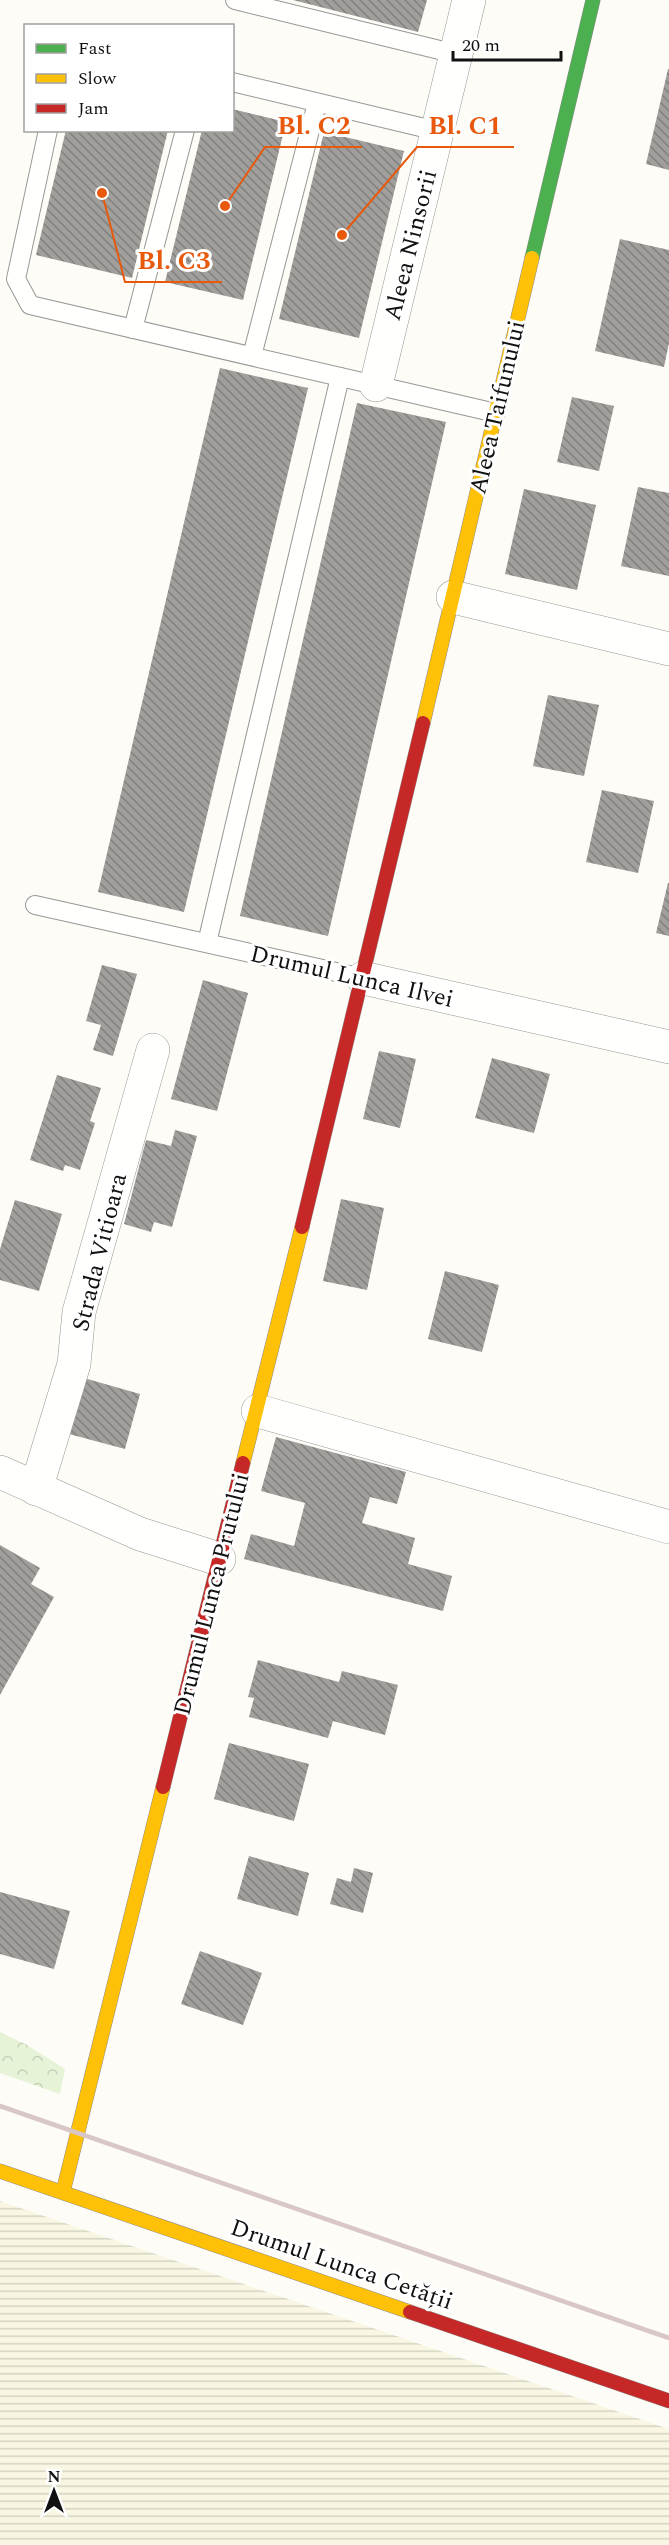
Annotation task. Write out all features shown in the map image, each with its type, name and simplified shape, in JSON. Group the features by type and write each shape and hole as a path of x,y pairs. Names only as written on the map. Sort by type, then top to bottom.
{"street":[{"name":"Aleea Ninsorii","path":"376,385 469,0"},
{"name":"Aleea Taifunului","path":"363,978 594,0"},
{"path":"453,597 669,649"},
{"name":"Drumul Lunca Ilvei","path":"363,978 669,1047"},
{"name":"Drumul Lunca Prutului","path":"63,2192 219,1559 258,1411 363,978"},
{"name":"Strada Vitioara","path":"36,1489 74,1364 79,1312 153,1050"},
{"path":"258,1411 669,1527"},
{"path":"0,1472 140,1534 219,1559"},
{"name":"Drumul Lunca Cetății","path":"0,2171 669,2401"}],"lane":[{"path":"236,0 456,54"},
{"path":"234,82 437,131"},
{"path":"252,356 317,103"},
{"path":"48,132 16,279 30,305 496,413"},
{"path":"133,329 184,132"},
{"path":"207,943 340,376"},
{"name":"Drumul Lunca Ilvei","path":"35,905 363,978"}],"shaded area":[{"path":"0,2201 669,2429 669,2545 0,2545"}],"green space":[{"path":"0,2032 27,2045 65,2069 60,2094 0,2073"}],"building":[{"path":"293,0 427,0 418,32"},
{"path":"669,69 669,170 646,164"},
{"path":"234,109 286,122 243,300 165,282 202,132 234,132"},
{"path":"66,132 168,132 132,278 36,255"},
{"path":"324,132 404,151 359,338 279,319"},
{"path":"620,239 669,250 669,343 664,367 595,351"},
{"path":"220,368 308,388 184,912 98,892"},
{"path":"572,397 614,406 599,471 557,462"},
{"path":"357,403 446,422 328,936 240,916"},
{"path":"638,487 669,493 669,576 621,566"},
{"path":"524,489 596,505 577,590 505,574"},
{"path":"548,695 599,705 584,776 533,766"},
{"path":"602,790 654,801 638,873 586,862"},
{"path":"669,883 669,936 656,933"},
{"path":"102,965 137,974 113,1056 93,1050 101,1025 86,1021"},
{"path":"203,980 248,993 217,1111 171,1099"},
{"path":"379,1051 416,1059 400,1128 363,1119"},
{"path":"492,1058 550,1074 534,1133 475,1118"},
{"path":"57,1075 101,1088 90,1121 95,1123 80,1170 65,1165 63,1171 30,1160"},
{"path":"175,1130 197,1136 172,1227 154,1222 151,1232 124,1224 146,1140 171,1146"},
{"path":"341,1199 384,1208 367,1290 323,1281"},
{"path":"15,1200 62,1214 39,1291 0,1280 0,1249"},
{"path":"445,1271 499,1285 482,1352 428,1339"},
{"path":"84,1378 140,1394 125,1449 69,1434"},
{"path":"276,1437 406,1472 397,1504 370,1497 362,1523 415,1538 408,1564 452,1576 443,1611 244,1559 251,1534 294,1546 305,1503 261,1491"},
{"path":"0,1545 40,1568 31,1584 54,1597 0,1695"},
{"path":"258,1660 339,1682 342,1671 398,1685 385,1735 333,1721 328,1738 249,1717 254,1698 248,1697"},
{"path":"229,1743 309,1764 294,1821 214,1799"},
{"path":"249,1856 309,1873 298,1916 237,1899"},
{"path":"354,1868 373,1873 363,1913 330,1904 337,1878 351,1882"},
{"path":"0,1892 70,1911 54,1969 0,1954"},
{"path":"200,1951 262,1973 243,2025 181,2004"}],"railway":[{"path":"0,2106 669,2338"}],"traffic: fast":[{"path":"532,258 593,0"}],"traffic: slow":[{"path":"423,723 532,258"},
{"path":"243,1463 302,1227"},
{"path":"63,2192 163,1787"},
{"path":"0,2171 410,2312"}],"traffic: jam":[{"path":"302,1227 423,723"},
{"path":"163,1787 243,1463"},
{"path":"410,2312 669,2401"}],"place":[{"name":"Bl. C3","path":"102,193"},
{"name":"Bl. C2","path":"225,206"},
{"name":"Bl. C1","path":"342,235"}]}
